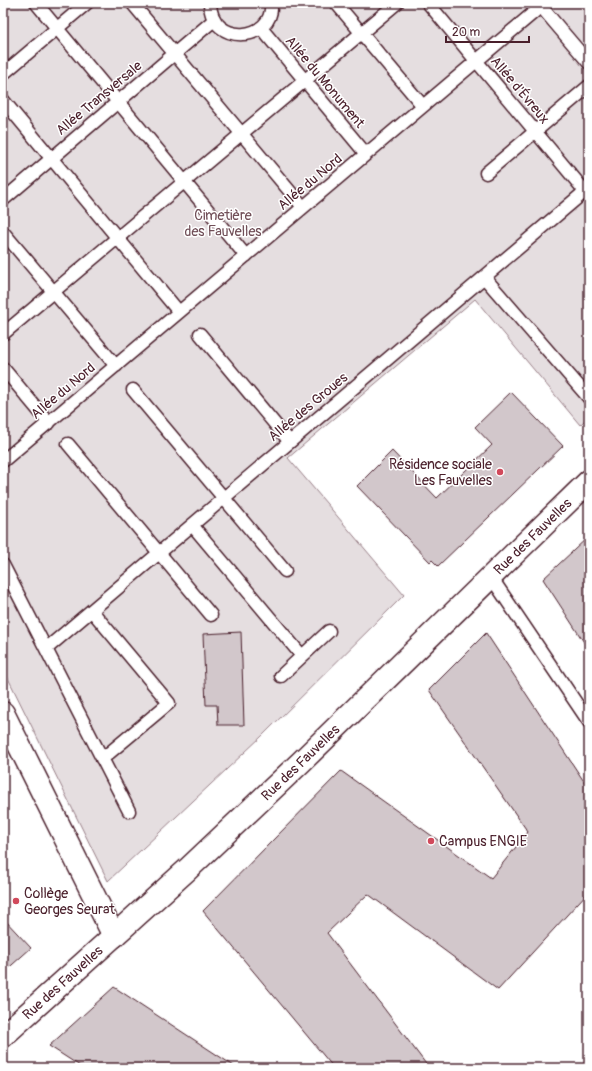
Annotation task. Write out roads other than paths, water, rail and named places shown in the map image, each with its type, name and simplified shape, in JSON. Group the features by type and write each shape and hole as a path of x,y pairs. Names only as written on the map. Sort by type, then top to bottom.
{"street":[{"name":"Rue des Fauvelles","path":"3,1036 114,936 296,767 589,481"},
{"path":"3,713 114,936"}],"lane":[{"path":"36,3 246,256"},
{"path":"3,74 87,3"},
{"path":"132,3 303,207"},
{"path":"210,3 210,10 214,20 224,29 236,34 244,35 261,28 268,19 271,3"},
{"path":"336,3 423,106"},
{"path":"3,334 397,3"},
{"name":"Allée d'Évreux","path":"428,3 588,192"},
{"path":"541,4 589,63"},
{"name":"Allée du Nord","path":"3,461 477,61 541,4"},
{"name":"Allée Transversale","path":"3,200 214,20"},
{"name":"Allée du Monument","path":"261,28 366,154"},
{"path":"486,173 589,86"},
{"path":"3,100 179,312"},
{"name":"Allée des Groues","path":"46,649 484,277 588,192"},
{"path":"3,232 116,366"},
{"path":"484,277 589,398"},
{"path":"200,334 290,442"},
{"path":"3,368 49,423"},
{"path":"133,390 285,571"},
{"path":"68,444 160,552 211,615"},
{"path":"192,525 302,656"},
{"path":"3,565 129,811"},
{"path":"491,577 589,722"},
{"path":"92,611 169,703 102,759"},
{"path":"281,676 329,631"}],"place":[{"name":"Résidence sociale Les Fauvelles","path":"500,472"},
{"name":"Campus ENGIE","path":"431,841"},
{"name":"Collège Georges Seurat","path":"16,901"}],"park label":[{"name":"Cimetière des Fauvelles","path":"223,224"}]}
